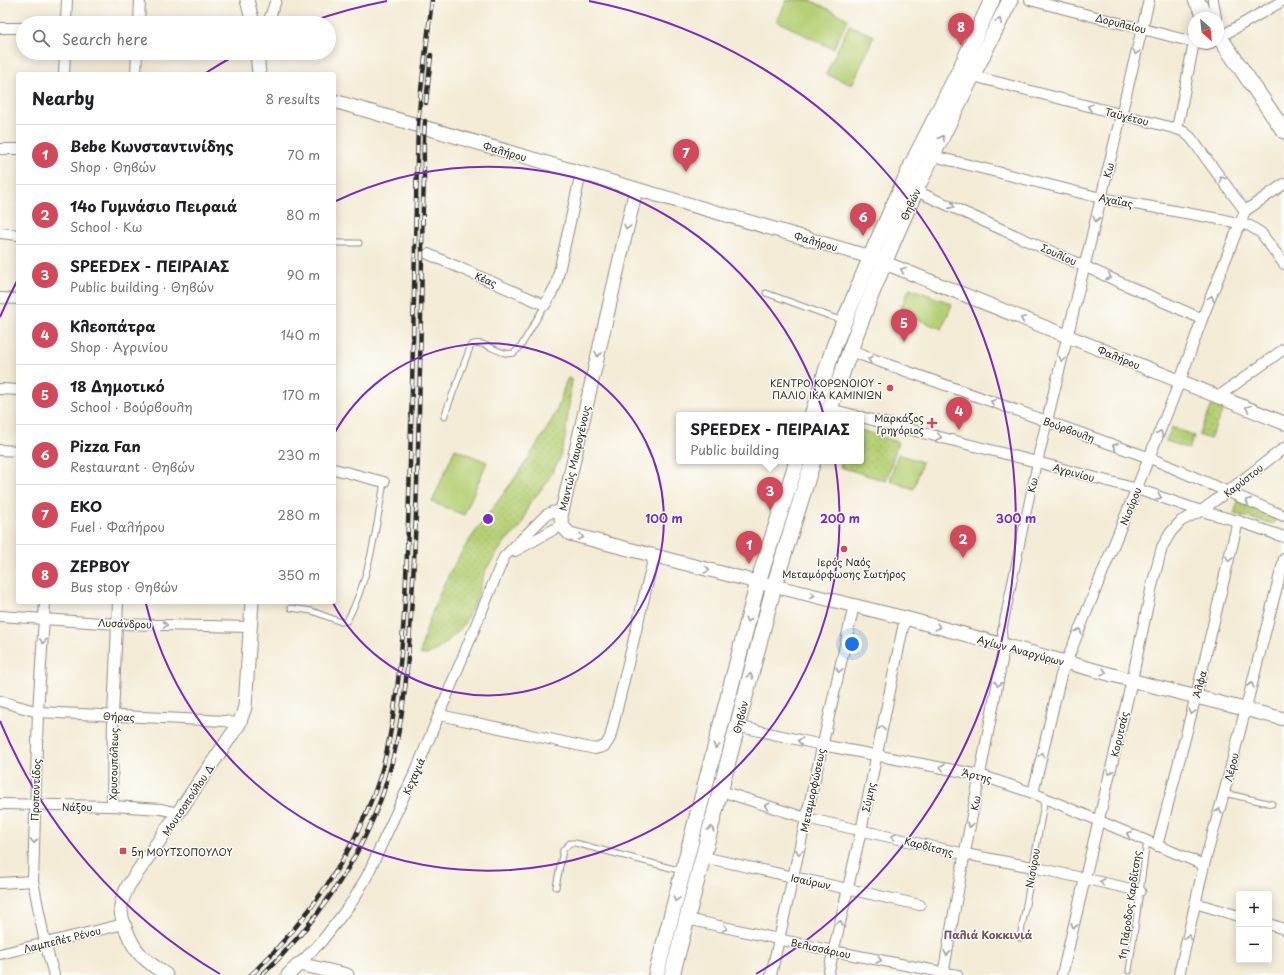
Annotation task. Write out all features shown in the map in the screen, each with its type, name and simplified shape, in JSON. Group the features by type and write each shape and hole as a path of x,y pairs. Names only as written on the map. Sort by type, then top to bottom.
{"main road":[{"name":"Θηβών","path":"813,412 834,346 870,257 913,162 961,67 992,0"},
{"name":"Θηβών","path":"829,412 850,351 885,262 916,191 1010,0"},
{"path":"1196,0 1203,12"},
{"path":"1224,46 1284,131"},
{"name":"Θηβών","path":"656,975 758,582 796,464"},
{"name":"Θηβών","path":"672,975 774,586 813,464"}],"street":[{"path":"66,16 67,0"},
{"path":"139,16 140,0"},
{"path":"247,0 251,16"},
{"path":"270,16 276,0"},
{"name":"Δορυλαίου","path":"1030,0 1188,40"},
{"name":"Κω","path":"943,974 1002,660 1002,631 1037,462 1148,0"},
{"path":"1213,0 1215,12"},
{"path":"1224,32 1284,0"},
{"path":"0,28 16,28"},
{"path":"1177,129 1193,48"},
{"path":"64,72 65,60"},
{"path":"136,72 137,60"},
{"path":"258,60 259,72"},
{"name":"Ταϋγέτου","path":"973,76 1184,132 1191,138 1245,210"},
{"name":"Φαλήρου","path":"336,102 885,262 1284,423"},
{"path":"0,149 16,149"},
{"name":"Αχαΐας","path":"933,156 1101,198 1250,226 1261,233 1284,264"},
{"path":"545,305 556,285 581,173"},
{"path":"1245,210 1284,184"},
{"name":"Μαντώς Μαυρογένους","path":"636,189 562,510 562,525 570,534 758,582"},
{"name":"Σουλίου","path":"916,191 1202,319"},
{"name":"Νισύρου","path":"1033,793 1061,675 1066,661 1150,458 1245,210"},
{"path":"0,233 16,235"},
{"name":"Κέας","path":"428,254 545,305"},
{"path":"0,298 16,299"},
{"path":"1219,396 1284,349"},
{"name":"Βούρβουλη","path":"850,351 1150,458 1284,516"},
{"path":"0,390 16,390"},
{"name":"Αγρινίου","path":"864,418 1037,462 1137,490 1201,511 1238,521 1284,537"},
{"name":"Καρύστου","path":"1201,511 1284,448"},
{"path":"0,450 16,451"},
{"path":"336,470 384,482"},
{"name":"Κεχαγιά","path":"288,975 321,942 360,888 397,812 440,714 504,557 546,515 562,510"},
{"name":"Κορυτσάς","path":"1062,975 1099,822 1162,547 1171,532 1181,521 1201,511"},
{"name":"Άλφα","path":"1157,846 1196,696 1238,521"},
{"path":"504,557 562,525"},
{"path":"440,714 595,749 605,746 610,738 654,556"},
{"name":"Λέρου","path":"1179,975 1204,865 1284,559"},
{"name":"Αγίων Αναργύρων","path":"758,582 905,618 1003,646 1066,661 1132,680 1284,719"},
{"name":"Προποντίδος","path":"46,604 38,712 33,881 45,943 54,975"},
{"name":"Χρυσουπόλεως","path":"112,806 118,604"},
{"name":"Μουτσοπούλου Δ.","path":"166,975 138,952 132,943 124,924 120,907 127,888 239,724 245,707 250,627 253,605"},
{"name":"Μεταμορφώσεως","path":"771,975 854,605"},
{"name":"Λυσάνδρου","path":"0,616 117,624 250,627"},
{"name":"Σύμης","path":"828,975 861,831 905,618"},
{"name":"Θήρας","path":"0,701 38,712 225,721 239,724"},
{"name":"Άρτης","path":"737,726 822,745 980,774 1033,793 1204,865"},
{"name":"Καρδίτσης","path":"721,791 806,818 861,831 1140,890"},
{"name":"Νάξου","path":"0,804 35,806 112,806 161,809 178,813"},
{"name":"Ισαύρων","path":"703,856 920,905"},
{"path":"0,883 33,881"},
{"path":"1195,903 1236,915"},
{"name":"Βελισσάριου","path":"687,919 778,940 943,974 957,975"},
{"name":"Λαμπελέτ Ρένου","path":"0,954 124,924"},
{"path":"1272,925 1284,929"},
{"path":"299,964 347,975"}],"lane":[{"path":"336,243 359,243"},
{"path":"766,293 844,322"},
{"path":"444,417 471,345 478,343 506,353 514,353 521,346 545,305"},
{"path":"290,608 312,611 341,622 347,621 352,613 370,563 384,482"},
{"path":"1224,793 1272,804"},
{"name":"Νισύρου","path":"1020,938 1045,798"},
{"name":"1η Πάροδος Καρδίτσης","path":"1129,971 1147,841"},
{"path":"556,887 563,850 570,844 683,871"}],"green space":[{"path":"787,0 810,0 848,19 833,49 777,21"},
{"path":"849,25 874,36 852,85 826,74"},
{"path":"910,288 952,304 942,329 899,312"},
{"path":"568,378 572,380 565,439 559,460 546,484 529,504 522,525 506,540 485,571 476,600 463,626 437,650 426,655 420,654 432,613 449,574 480,525 526,462 554,416"},
{"path":"1213,403 1224,407 1210,439 1199,435"},
{"path":"1172,427 1194,436 1189,449 1166,441"},
{"path":"864,431 898,442 886,481 840,467 841,464 864,464"},
{"path":"455,449 487,462 464,515 432,502"},
{"path":"898,454 922,462 914,489 890,481"},
{"path":"1238,501 1277,518 1276,521 1273,524 1234,514"}],"railway":[{"path":"251,975 271,955 308,912 339,866 352,842 375,791 390,737 401,659 404,614 410,475 418,126 432,0"},
{"path":"426,103 431,55"},
{"path":"262,975 300,935 317,914 348,868 373,819 383,793 397,741 402,714 408,661 417,499 425,121"}],"place":[{"name":"ΖΕΡΒΟΥ","path":"961,46"},
{"name":"EKO","path":"686,172"},
{"name":"Pizza Fan","path":"863,236"},
{"name":"18 Δημοτικό","path":"904,342"},
{"name":"ΚΕΝΤΡΟ ΚΟΡΩΝΟΙΟΥ - ΠΑΛΙΟ ΙΚΑ ΚΑΜΙΝΙΩΝ","path":"890,388"},
{"name":"Μαρκάζος Γρηγόριος","path":"932,423"},
{"name":"Κλεοπάτρα","path":"959,430"},
{"name":"SPEEDEX - ΠΕΙΡΑΙΑΣ","path":"770,510"},
{"name":"Ιερός Ναός Μεταμόρφωσης Σωτήρος","path":"844,549"},
{"name":"14ο Γυμνάσιο Πειραιά","path":"963,558"},
{"name":"Bebe Κωνσταντινίδης","path":"749,564"},
{"name":"5η ΜΟΥΤΣΟΠΟΥΛΟΥ","path":"123,851"}],"district":[{"name":"Παλιά Κοκκινιά","path":"988,934"}]}
